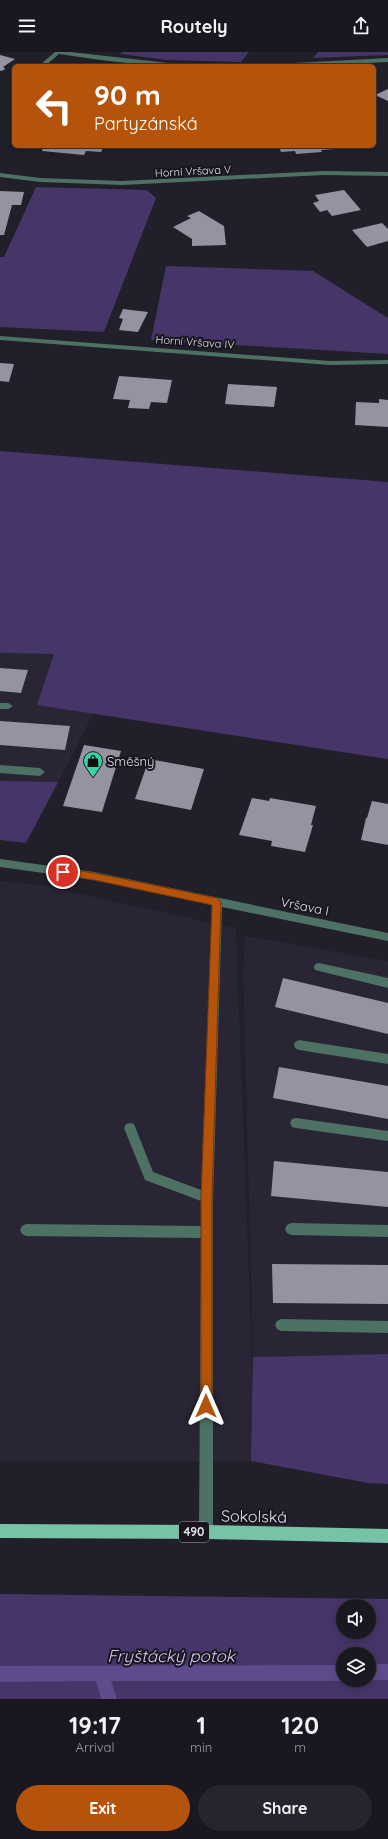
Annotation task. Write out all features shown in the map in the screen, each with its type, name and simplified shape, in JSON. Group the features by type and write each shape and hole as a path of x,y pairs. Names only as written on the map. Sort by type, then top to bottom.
{"main road":[{"name":"Sokolská","path":"0,1531 206,1532 388,1536"}],"street":[{"path":"44,64 58,52 157,64"},
{"path":"312,64 388,60"},
{"name":"Horní Vršava V","path":"0,175 21,179 73,183 164,183 324,174 388,174"},
{"name":"Horní Vršava IV","path":"0,338 330,363 388,362"},
{"path":"0,769 40,772"},
{"name":"Vršava I","path":"0,863 94,876 388,937"},
{"path":"206,1532 207,1198 217,902"},
{"path":"319,967 388,983"},
{"path":"299,1045 388,1059"},
{"path":"296,1123 388,1136"},
{"path":"130,1128 149,1176 207,1198"},
{"path":"292,1229 388,1231"},
{"path":"26,1230 207,1232"},
{"path":"281,1325 388,1327"}],"shaded area":[{"path":"122,52 249,52 241,62 167,60 120,54"},
{"path":"318,52 388,52 388,55 313,58"},
{"path":"36,187 147,190 156,198 104,332 0,327 0,257 4,257"},
{"path":"166,266 313,271 388,318 388,354 151,340"},
{"path":"0,451 388,482 388,759 37,705 54,654 0,653"},
{"path":"0,653 55,654 93,714 53,793 0,790"},
{"path":"0,781 58,782 26,843 0,840"},
{"path":"0,881 39,885 236,928 256,1461 0,1462"},
{"path":"245,936 388,961 388,1354 253,1357 243,970"},
{"path":"388,1354 388,1484 368,1483 251,1461 253,1357"},
{"path":"0,1594 388,1599 388,1699 0,1699"}],"building":[{"path":"0,55 15,59 3,67 5,68 4,70 0,71"},
{"path":"388,89 388,101 376,95"},
{"path":"43,148 103,148 101,152 86,151 84,155 42,151"},
{"path":"280,148 347,148 296,154 295,151 281,152"},
{"path":"344,190 361,210 332,216 327,210 320,212 313,203 319,201 315,195"},
{"path":"0,191 24,192 21,205 12,205 4,235 0,235"},
{"path":"199,211 224,226 226,245 192,246 192,239 173,227 191,218 187,216"},
{"path":"382,223 388,229 388,241 367,247 352,230"},
{"path":"123,309 148,312 138,332 119,330 123,319 119,318"},
{"path":"0,363 14,364 9,382 0,381"},
{"path":"119,376 172,380 167,403 151,402 149,409 128,408 130,400 113,399"},
{"path":"228,384 277,387 274,407 225,404"},
{"path":"379,399 388,400 388,427 355,425 356,402 379,403"},
{"path":"0,668 28,670 21,693 0,691"},
{"path":"0,721 70,726 65,750 0,745"},
{"name":"Směšný","path":"84,745 121,751 102,812 63,806"},
{"path":"149,759 204,769 191,810 135,799"},
{"path":"252,798 269,801 270,798 316,806 311,825 313,825 305,852 271,846 272,841 239,835"},
{"path":"372,801 388,804 388,845 361,840"},
{"path":"283,978 388,1003 388,1034 275,1007"},
{"path":"279,1067 388,1086 388,1119 273,1098"},
{"path":"274,1161 388,1172 388,1207 271,1196"},
{"path":"272,1264 388,1265 388,1304 273,1303"}],"waterway":[{"name":"Fryštácký potok","path":"376,1672 388,1672"},
{"name":"Fryštácký potok","path":"0,1674 336,1673"},
{"path":"101,1674 109,1699"}],"place":[{"name":"Směšný","path":"93,778"}],"route":[{"path":"63,872 94,876 217,902 207,1198 206,1406"}]}
